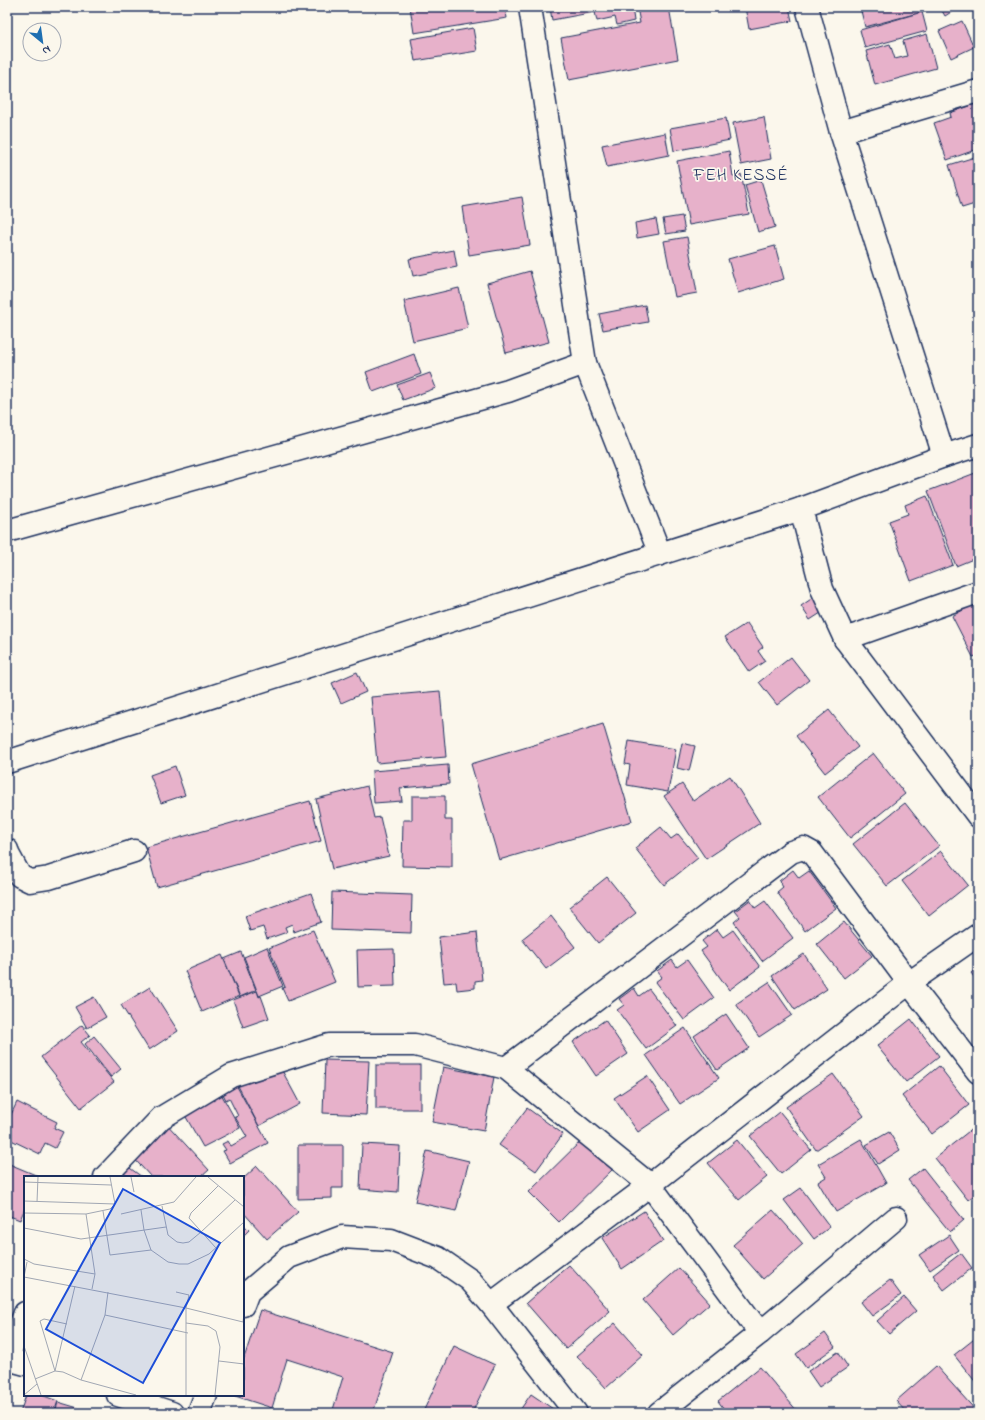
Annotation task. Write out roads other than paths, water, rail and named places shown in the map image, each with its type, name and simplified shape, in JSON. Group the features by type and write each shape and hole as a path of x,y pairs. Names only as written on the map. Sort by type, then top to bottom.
{"street":[{"path":"530,7 585,363 660,554"},
{"path":"807,7 841,132 944,456"},
{"path":"841,132 978,90"},
{"path":"7,531 508,391 585,363"},
{"path":"7,762 801,509 944,456 978,445"},
{"path":"801,509 822,589 845,639 978,816"},
{"path":"845,639 978,592"},
{"path":"506,1068 792,852 803,848 812,853 909,983 978,1072"},
{"path":"7,850 20,876 30,881 49,878 134,851"},
{"path":"492,1304 650,1185 909,983 978,935"},
{"path":"106,1176 161,1118 231,1076 329,1045 415,1045 506,1068 650,1185 760,1333"},
{"path":"660,1413 760,1333 896,1218"},
{"path":"244,1302 248,1292 289,1258 342,1237 391,1240 438,1258 470,1280 492,1304 576,1413"},
{"path":"24,1316 7,1359 24,1364"},
{"path":"121,1396 172,1413"},
{"path":"198,1413 206,1396"}],"district":[{"name":"FEH KESSÉ","path":"741,175"}]}
